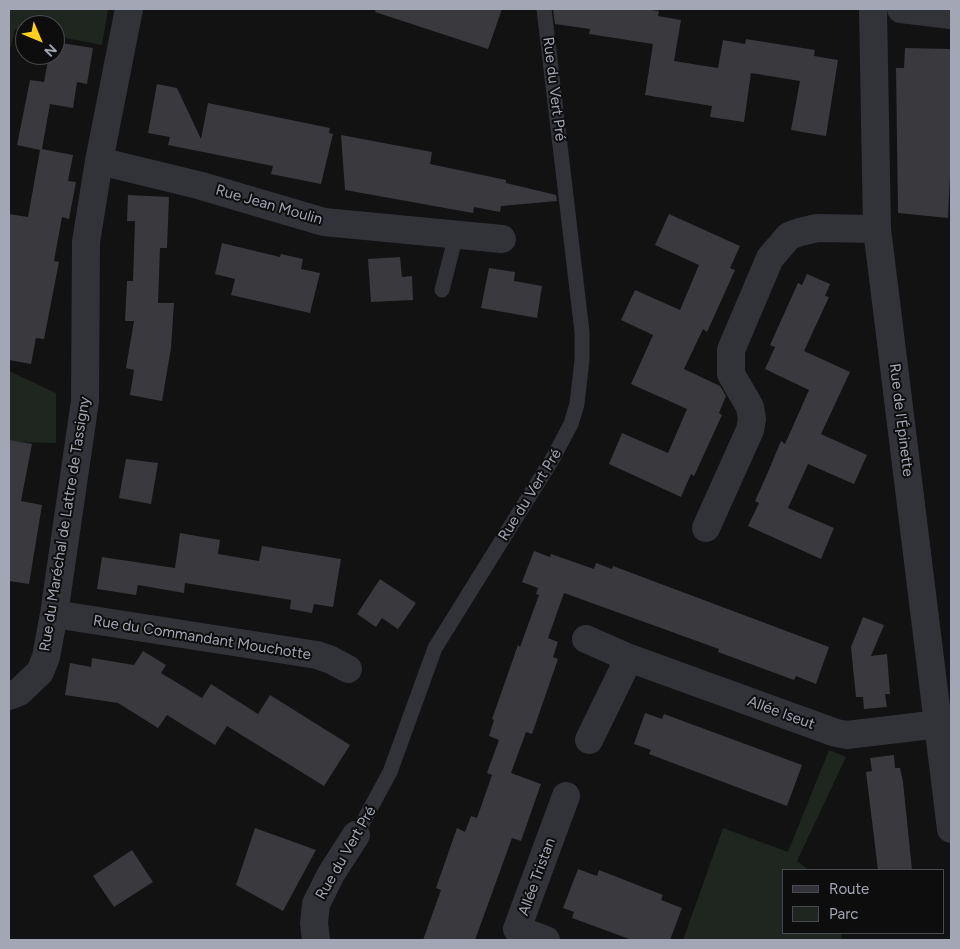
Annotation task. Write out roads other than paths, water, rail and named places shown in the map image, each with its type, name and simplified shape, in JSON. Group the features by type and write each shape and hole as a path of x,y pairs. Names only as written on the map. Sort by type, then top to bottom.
{"street":[{"name":"Rue du Maréchal de Lattre de Tassigny","path":"9,696 20,692 40,672 46,657 54,614 84,416 87,371 86,242 99,161 129,9"},
{"name":"Rue de l'Épinette","path":"873,9 877,228 951,829"},
{"path":"901,9 951,15"},
{"name":"Rue Jean Moulin","path":"99,161 198,185 324,222 502,240"},
{"path":"706,528 750,430 752,419 750,407 731,374 731,350 770,258 789,236 800,232 817,228 877,228"},
{"name":"Rue du Commandant Mouchotte","path":"54,614 317,656 331,660 348,669"},
{"name":"Allée Iseut","path":"586,640 629,658 836,733 847,735 938,724"},
{"path":"589,740 629,658"},
{"name":"Allée Tristan","path":"546,940 517,929 566,796"},
{"name":"Rue du Vert Pré","path":"316,940 314,924 316,904 331,874 356,835"}],"lane":[{"name":"Rue du Vert Pré","path":"356,835 390,772 436,648 553,458 571,424 577,404 582,360 582,332 544,9"},
{"path":"442,290 456,236"}]}
